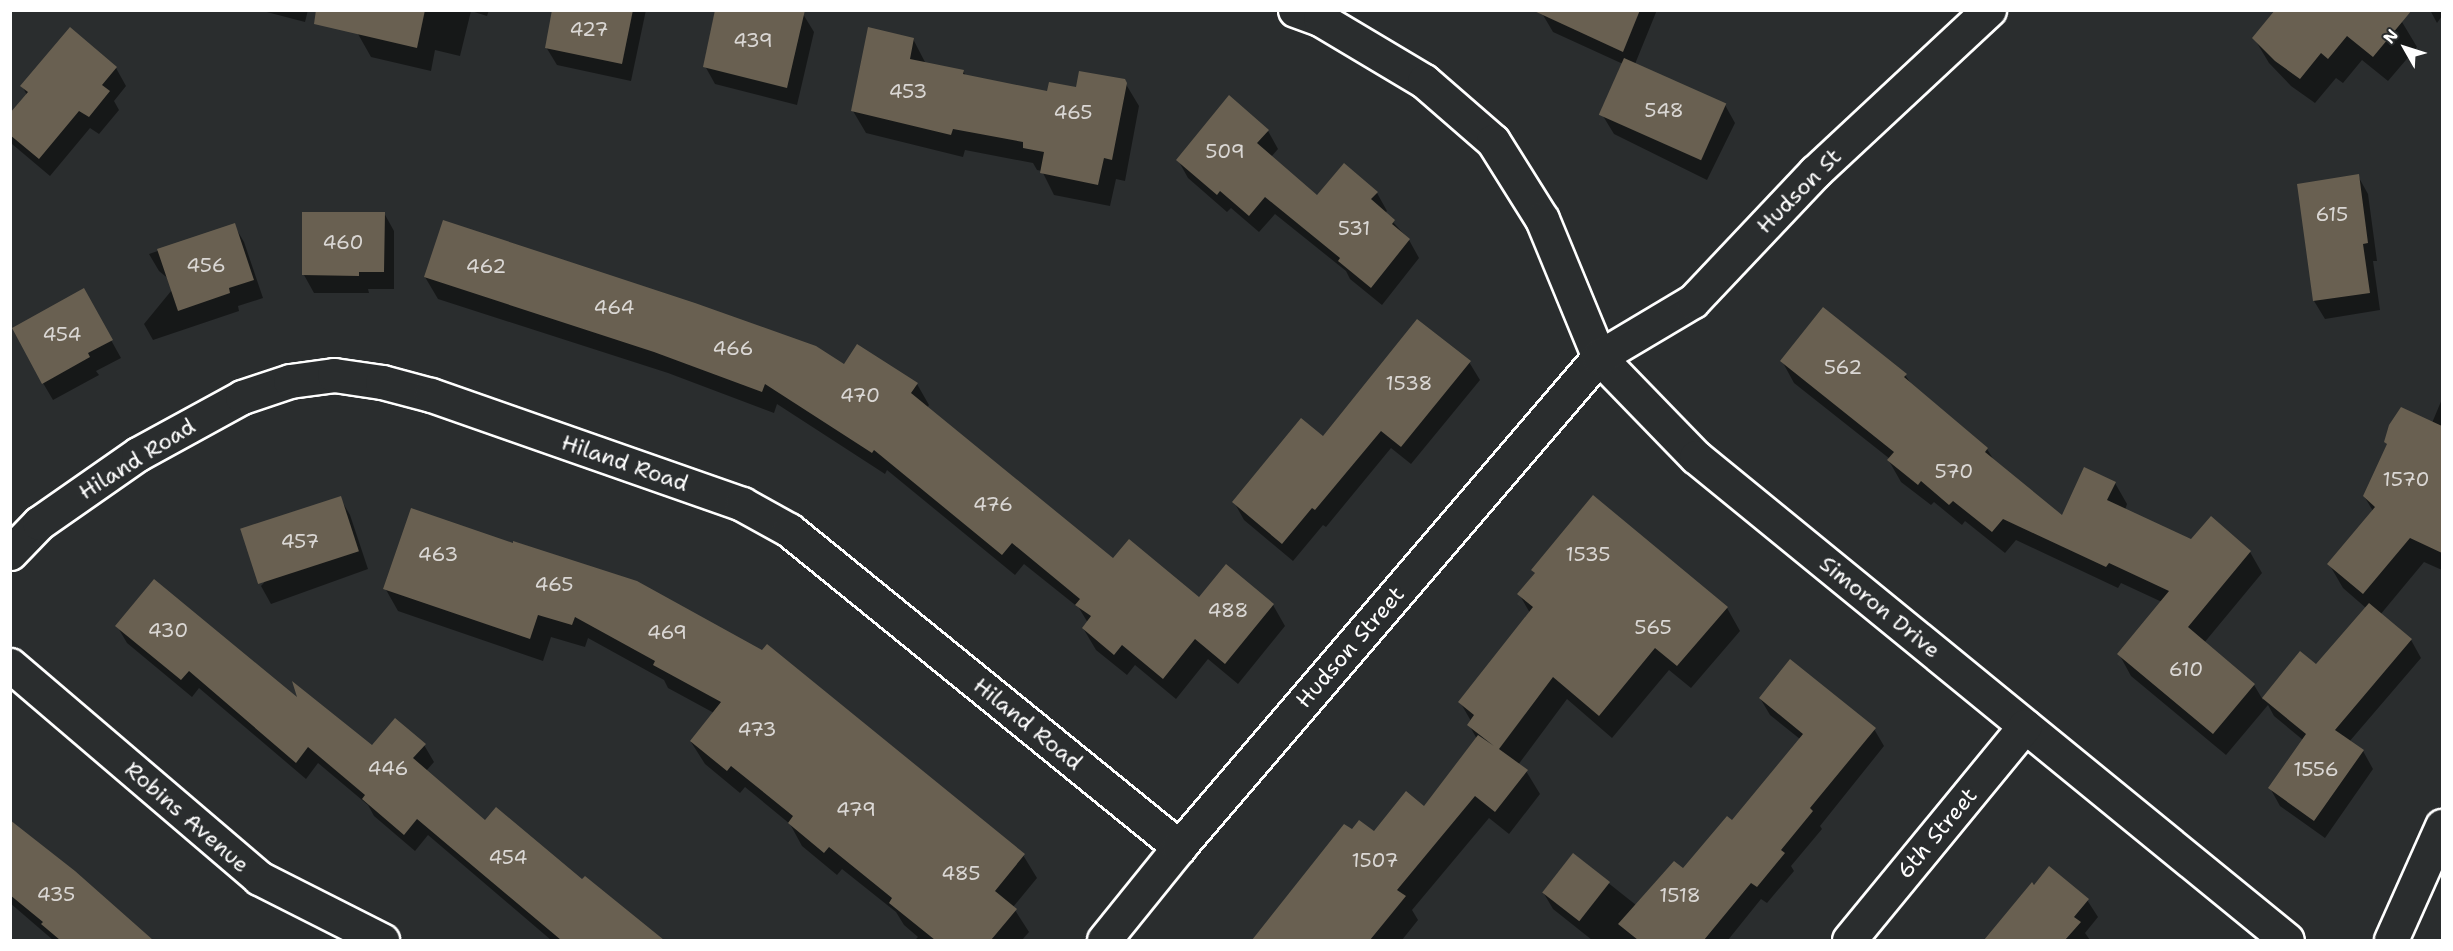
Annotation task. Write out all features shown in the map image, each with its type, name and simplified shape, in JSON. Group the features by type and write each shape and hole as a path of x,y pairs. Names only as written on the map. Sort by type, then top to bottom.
{"street":[{"name":"Simoron Drive","path":"1295,10 1320,19 1424,81 1493,141 1542,219 1599,357 1696,457 2287,940"},
{"name":"Hudson St","path":"1599,357 1693,301 1815,172 1989,10"},
{"name":"Hudson Street","path":"1104,940 1179,847 1599,357"},
{"name":"Hiland Road","path":"10,553 39,523 138,454 242,397 290,381 334,375 382,382 431,395 742,504 789,530 1179,847"},
{"name":"Robins Avenue","path":"10,666 259,878 382,940"},
{"name":"6th Street","path":"1849,940 2025,726"},
{"path":"2391,940 2442,826"}],"building":[{"path":"316,10 425,10 417,48 314,24"},
{"path":"552,10 633,10 622,64 545,48"},
{"path":"715,10 805,10 787,88 703,67"},
{"path":"1532,10 1640,10 1623,52"},
{"path":"2275,10 2412,10 2373,57 2347,36 2328,59 2321,53 2300,79 2275,61 2252,38"},
{"path":"70,27 117,67 102,85 110,91 89,117 79,111 39,159 10,135 10,113 28,92 20,86"},
{"path":"868,27 914,38 910,59 964,70 963,74 1047,91 1049,82 1076,87 1079,71 1125,79 1127,83 1112,160 1104,158 1098,185 1040,173 1044,152 1023,148 1023,142 953,129 951,135 851,111"},
{"path":"1624,58 1726,104 1701,160 1599,115"},
{"path":"1229,95 1269,130 1257,143 1317,195 1344,163 1378,192 1371,199 1395,220 1392,224 1410,239 1371,288 1338,261 1340,258 1265,197 1249,216 1220,191 1217,195 1176,160"},
{"path":"2359,174 2368,243 2363,244 2370,293 2313,301 2297,184"},
{"path":"302,212 385,212 384,272 359,272 359,276 302,275"},
{"path":"443,220 695,303 816,346 844,364 857,344 918,383 911,393 1113,558 1129,539 1199,597 1226,564 1274,604 1225,664 1195,639 1163,679 1122,645 1114,655 1082,628 1091,616 1075,605 1080,599 1012,543 1002,555 874,450 872,453 765,384 762,392 654,352 424,277"},
{"path":"235,223 254,280 229,288 230,293 178,311 157,249"},
{"path":"84,288 113,340 88,353 90,357 42,384 12,328"},
{"path":"1823,307 1907,374 1904,377 1988,448 1985,452 2062,515 2084,467 2116,482 2107,500 2191,539 2211,516 2251,551 2188,627 2255,684 2213,734 2117,654 2169,591 2109,563 2106,567 2003,519 1992,532 1953,501 1949,505 1921,481 1918,485 1887,460 1894,452 1780,361"},
{"path":"1417,319 1471,361 1401,447 1381,431 1315,510 1312,508 1282,544 1232,502 1301,418 1323,436"},
{"path":"2401,407 2442,426 2442,553 2410,538 2363,594 2327,564 2375,507 2363,496 2387,444 2384,442 2389,425"},
{"path":"1593,495 1728,607 1677,666 1655,648 1599,716 1553,677 1499,749 1528,770 1495,812 1475,796 1397,890 1406,896 1370,940 1252,940 1344,824 1352,829 1359,820 1374,831 1406,791 1424,806 1478,735 1494,746 1467,725 1474,715 1458,702 1533,607 1517,594 1535,573 1531,570"},
{"path":"341,496 359,551 258,584 240,529"},
{"path":"411,508 513,543 513,541 637,581 762,650 767,644 1025,854 995,891 1017,909 991,940 935,940 889,903 892,898 829,847 824,853 788,823 793,816 731,766 727,771 690,741 721,702 653,665 655,661 575,617 572,625 538,615 530,639 383,589"},
{"path":"154,579 297,697 292,681 372,745 395,718 426,744 413,758 485,820 496,807 582,879 585,876 664,940 561,940 417,819 404,835 362,799 365,795 308,747 296,763 189,671 181,680 115,626"},
{"path":"2369,603 2412,639 2335,730 2364,750 2314,821 2268,788 2306,734 2262,698 2300,651 2316,664"},
{"path":"1790,659 1876,728 1810,808 1813,811 1781,850 1785,853 1757,887 1751,883 1704,940 1638,940 1618,924 1674,861 1683,868 1727,816 1732,820 1803,734 1759,698"},
{"path":"10,820 75,871 153,940 60,940 41,924 43,922 10,895"},
{"path":"1573,853 1610,882 1579,921 1542,892"},
{"path":"2049,866 2089,899 2074,917 2081,922 2065,940 1984,940 2032,882 2034,885"}]}
